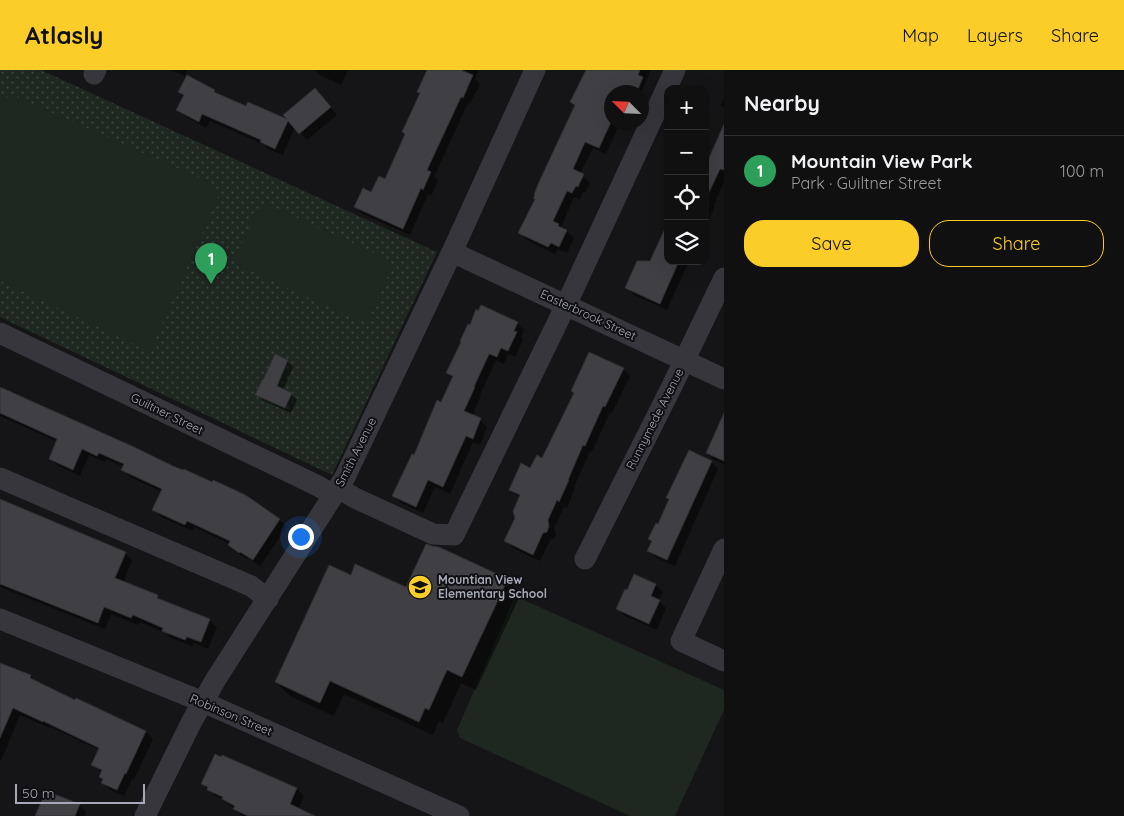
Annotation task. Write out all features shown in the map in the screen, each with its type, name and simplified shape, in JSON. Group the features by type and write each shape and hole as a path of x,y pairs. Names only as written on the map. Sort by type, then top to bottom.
{"street":[{"name":"Smith Avenue","path":"145,816 192,721 216,679 350,468 535,70"},
{"path":"566,305 675,70"},
{"name":"Easterbrook Street","path":"452,252 724,379"},
{"name":"Runnymede Avenue","path":"585,559 724,278"},
{"name":"Guiltner Street","path":"0,333 316,485 355,498 433,534 454,535 566,305"},
{"path":"0,478 251,586 268,599"},
{"path":"724,550 681,641 724,661"},
{"name":"Robinson Street","path":"0,619 203,702 459,816"}],"shaded area":[{"path":"0,70 41,70 437,252 332,475 0,317"},
{"path":"12,95 213,184 218,198 150,351 0,281 0,101"},
{"path":"267,204 387,259 391,265 391,270 369,318 357,320 240,266 236,256 257,210 259,207"},
{"path":"515,596 724,690 724,710 675,816 630,816 460,738 457,730"}],"building":[{"path":"427,70 461,70 473,75 427,170 431,172 423,190 421,188 403,229 354,207 363,188 371,192 379,176 385,179 405,134 402,132 420,93 417,92"},
{"path":"586,70 640,70 638,75 643,77 640,85 604,85 604,130 607,130 599,148 585,142 573,169 584,174 578,187 576,186 572,193 567,191 553,221 559,224 558,226 567,230 559,247 551,243 548,247 518,233 535,199 533,198 539,182 575,105 570,102"},
{"path":"187,75 215,90 214,92 246,106 248,102 287,119 283,115 315,88 331,107 299,134 288,121 275,149 260,142 261,140 202,114 199,122 176,110 184,95 178,92"},
{"path":"724,124 724,170 720,169 709,192 709,158"},
{"path":"664,231 664,265 677,265 660,304 625,288 637,261 650,261"},
{"path":"481,305 518,322 514,331 517,332 508,351 501,348 497,357 489,354 464,411 481,418 473,439 466,436 443,487 428,480 416,507 392,496 412,454 414,455 437,400 441,402 453,376 446,373 468,324 470,325 476,309 478,311"},
{"path":"589,352 624,368 605,407 603,406 585,446 583,445 559,502 557,500 548,520 547,532 543,533 533,555 504,541 515,518 513,511 520,495 509,490 521,463 530,468 537,455 542,458 574,393 571,391"},
{"path":"275,354 288,360 277,386 292,393 285,408 255,395"},
{"path":"0,387 173,466 235,490 280,519 253,560 228,545 230,541 187,521 185,525 152,510 162,489 121,470 124,464 99,453 97,456 82,449 73,470 49,459 57,439 0,413"},
{"path":"724,413 724,461 706,453"},
{"path":"689,450 712,461 667,560 647,551 652,541 648,539 656,523 658,524 669,499 666,498"},
{"path":"0,499 126,552 115,578 158,595 157,598 210,619 201,642 187,637 185,640 162,631 163,628 133,615 131,618 104,607 98,623 0,584"},
{"path":"426,544 439,547 508,579 462,677 447,670 429,710 425,708 419,722 330,681 320,703 275,682 329,565 351,575 355,564 406,587"},
{"path":"634,574 656,584 651,596 660,600 649,624 616,609"},
{"path":"0,663 31,675 30,678 75,700 76,698 146,731 117,790 101,783 103,779 99,777 102,770 91,765 99,748 43,721 13,708 0,738"},
{"path":"215,754 221,757 222,755 297,788 290,804 315,816 248,816 233,809 235,806 222,799 223,797 207,790 208,787 201,784"},
{"path":"46,791 80,804 75,816 35,816"}],"place":[{"name":"Mountain View Park","path":"211,284"},
{"name":"Mountian View Elementary School","path":"420,587"}]}
